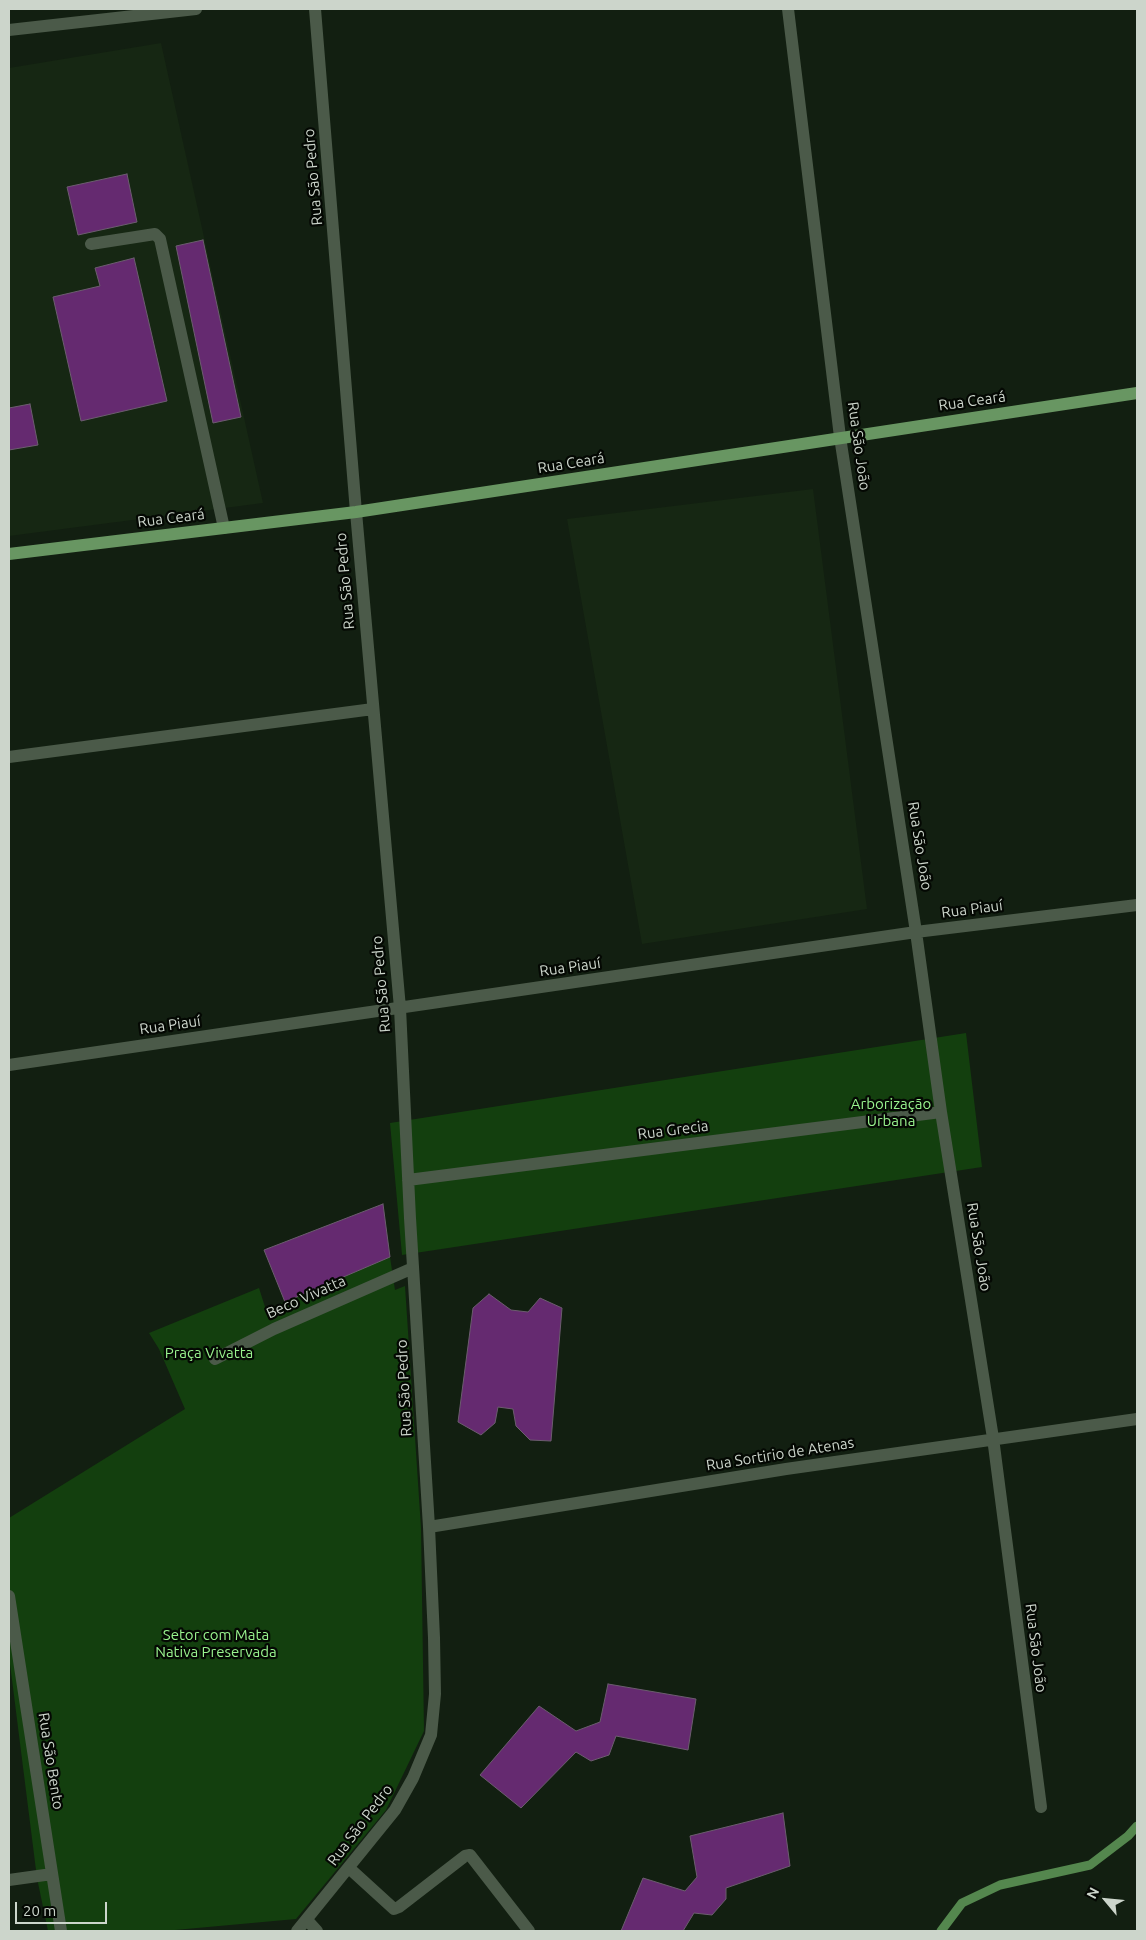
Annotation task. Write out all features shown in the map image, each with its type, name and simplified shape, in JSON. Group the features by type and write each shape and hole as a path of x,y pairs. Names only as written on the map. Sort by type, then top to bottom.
{"main road":[{"name":"Rua Ceará","path":"9,554 356,512 1137,393"}],"street":[{"path":"9,30 196,9"},
{"name":"Rua São Pedro","path":"297,1931 395,1810 413,1778 431,1735 435,1694 429,1527 408,1180 400,1008 356,512 315,9"},
{"name":"Rua São João","path":"788,9 840,437 916,932 941,1112 993,1438 1041,1807"},
{"path":"90,244 156,234 161,241 224,528"},
{"path":"9,757 373,708"},
{"name":"Rua Piauí","path":"9,1065 916,932 1137,905"},
{"name":"Rua Grecia","path":"408,1180 941,1112"},
{"name":"Beco Vivatta","path":"215,1359 274,1329 413,1268"},
{"name":"Rua Sortirio de Atenas","path":"429,1527 993,1438 1137,1419"},
{"name":"Rua São Bento","path":"9,1596 61,1931"},
{"path":"349,1868 394,1909 465,1856 470,1855 529,1931"},
{"path":"9,1880 52,1874"},
{"path":"307,1920 317,1931"}],"shaded area":[{"path":"161,43 263,503 9,536 9,68"},
{"path":"813,489 867,909 642,944 567,519"}],"green space":[{"name":"Arborização Urbana","path":"966,1033 982,1167 402,1255 390,1123"},
{"name":"Setor com Mata Nativa Preservada","path":"390,1257 395,1290 405,1286 421,1528 424,1731 386,1810 296,1919 164,1931 48,1931 37,1878 9,1656 9,1518 185,1409 159,1349 149,1333 259,1288 266,1310"}],"building":[{"path":"127,174 137,222 78,235 67,187"},
{"path":"203,240 241,417 213,423 176,246"},
{"path":"134,258 167,401 81,421 53,297 100,286 95,268"},
{"path":"30,404 38,445 9,450 9,408"},
{"path":"383,1204 390,1257 285,1302 264,1250"},
{"path":"489,1294 511,1310 528,1312 540,1298 562,1308 551,1441 530,1440 516,1426 513,1409 498,1407 495,1423 481,1435 458,1422 473,1308"},
{"path":"608,1684 696,1699 688,1750 616,1736 609,1755 591,1761 576,1752 521,1808 480,1775 539,1706 576,1731 600,1722"},
{"path":"783,1813 790,1866 726,1888 726,1899 712,1915 694,1913 683,1931 621,1931 643,1878 685,1891 697,1877 690,1836"}],"waterway":[{"path":"941,1931 962,1903 1000,1885 1090,1865 1128,1836 1137,1826"}],"park label":[{"name":"Praça Vivatta","path":"209,1353"}]}
